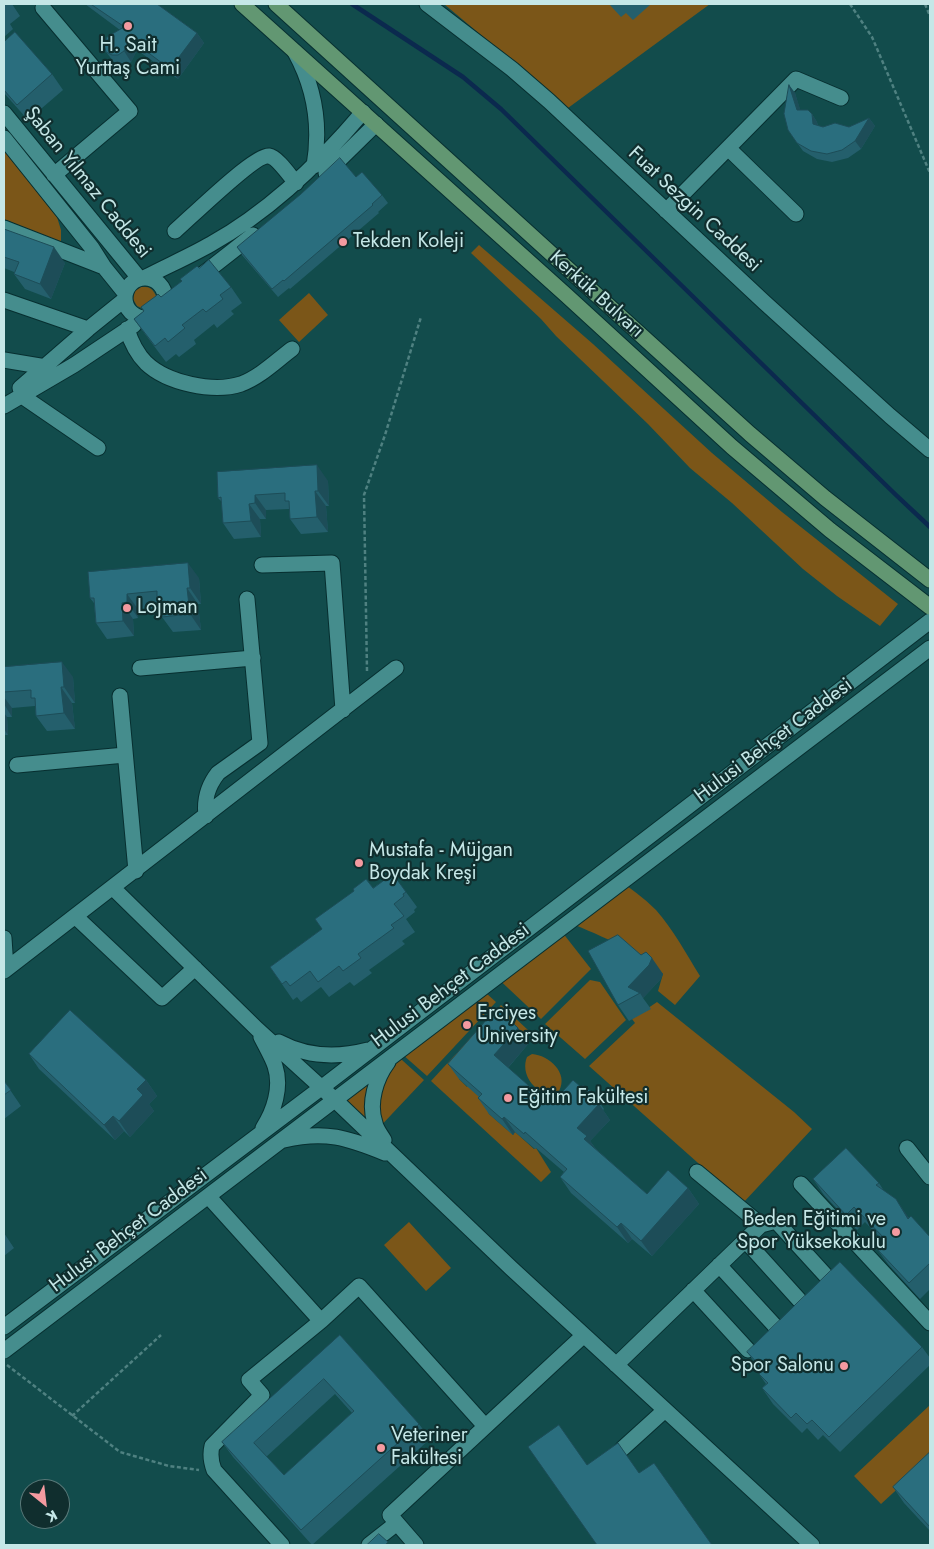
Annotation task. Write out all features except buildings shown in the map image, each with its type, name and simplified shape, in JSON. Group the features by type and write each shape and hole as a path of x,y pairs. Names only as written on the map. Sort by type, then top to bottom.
{"main road":[{"name":"Kerkük Bulvarı","path":"242,4 732,448 830,530 930,606"},
{"name":"Kerkük Bulvarı","path":"276,4 750,434 832,503 930,580"}],"street":[{"name":"Fuat Sezgin Caddesi","path":"427,4 542,95 883,410 930,450"},
{"path":"43,8 130,111 54,175"},
{"path":"294,51 308,80 316,111 317,139 314,166"},
{"path":"666,211 796,79 841,98"},
{"path":"4,402 124,297 127,286 210,245 271,204 314,166 363,112"},
{"name":"Şaban Yılmaz Caddesi","path":"4,113 142,278"},
{"path":"4,406 74,365 144,318 157,314 165,302 276,217 344,156 376,124"},
{"name":"Şaban Yılmaz Caddesi","path":"4,138 92,248 124,297"},
{"path":"728,148 796,214"},
{"path":"175,231 260,157 268,156 275,158 296,183"},
{"path":"4,228 104,268"},
{"path":"142,278 159,283 163,288 165,302"},
{"path":"124,297 131,313 144,318"},
{"path":"4,300 88,328"},
{"path":"127,329 134,348 153,368 173,379 214,388 233,386 252,379 292,348"},
{"path":"4,360 46,367"},
{"path":"22,396 98,448"},
{"path":"262,565 332,563 343,710"},
{"path":"206,816 205,799 213,779 260,743 247,599"},
{"name":"Hulusi Behçet Caddesi","path":"4,1328 321,1088 930,621"},
{"name":"Hulusi Behçet Caddesi","path":"4,1352 927,651"},
{"path":"140,668 252,658"},
{"path":"5,971 396,668"},
{"path":"120,696 136,871"},
{"path":"17,765 125,755"},
{"path":"113,888 257,1029 616,1365 812,1545"},
{"path":"76,917 162,998 196,968"},
{"path":"4,938 5,971"},
{"path":"257,1029 292,1049 310,1054 342,1055 372,1049"},
{"path":"257,1029 275,1066 278,1084 274,1105 261,1133"},
{"path":"392,1056 379,1076 372,1106 375,1124 394,1157"},
{"path":"279,1142 302,1137 340,1137 394,1157"},
{"path":"907,1148 930,1177"},
{"path":"697,1172 761,1225"},
{"path":"801,1184 930,1323"},
{"path":"208,1196 321,1321"},
{"path":"616,1365 761,1225 776,1222 828,1278"},
{"path":"745,1240 801,1302"},
{"path":"719,1265 775,1326"},
{"path":"282,1545 214,1470 211,1458 212,1446 262,1395 249,1380 321,1321 358,1286 485,1426"},
{"path":"693,1290 748,1350"},
{"path":"416,1545 390,1515 584,1335"},
{"path":"622,1448 665,1410"},
{"path":"369,1545 396,1523"}],"path":[{"path":"850,4 864,22 872,37 930,173"},
{"path":"925,4 930,16"},
{"path":"368,690 364,494 421,317"},
{"path":"72,1416 161,1335"},
{"path":"4,1363 120,1452 181,1469 214,1470"}],"shaded area":[{"path":"444,4 710,4 568,108"},
{"path":"4,150 57,217 61,230 61,243 4,219"},
{"path":"479,245 593,344 712,453 782,512 898,604 880,626 803,569 732,503 690,468 648,424 471,253"},
{"path":"141,287 150,288 156,296 144,309 137,306 133,299 135,291"},
{"path":"309,293 328,315 299,342 279,320"},
{"path":"616,878 642,897 662,917 700,976 675,1005 658,991 663,974 653,965 615,943 562,919"},
{"path":"555,923 591,969 541,1019 492,973"},
{"path":"590,980 600,982 626,1020 585,1059 545,1024"},
{"path":"477,985 496,1002 427,1076 394,1047"},
{"path":"657,1002 794,1112 812,1129 743,1203 589,1066 635,1023 632,1019"},
{"path":"501,1005 528,1030 525,1036 518,1030 459,1079 467,1087 469,1084 480,1094 489,1114 513,1135 515,1132 534,1149 536,1148 551,1172 541,1182 431,1081"},
{"path":"391,1050 424,1080 375,1132 350,1108 345,1097"},
{"path":"532,1054 551,1061 556,1066 561,1078 559,1091 552,1093 544,1092 532,1084 528,1078 525,1064 527,1057"},
{"path":"409,1222 451,1268 426,1291 384,1245"},
{"path":"930,1405 930,1459 881,1504 854,1476"}],"waterway":[{"path":"352,4 463,77 501,109 930,527"}],"place":[{"name":"H. Sait Yurttaş Cami","path":"128,26"},
{"name":"Tekden Koleji","path":"343,242"},
{"name":"Lojman","path":"127,608"},
{"name":"Mustafa - Müjgan Boydak Kreşi","path":"359,863"},
{"name":"Erciyes University","path":"467,1025"},
{"name":"Eğitim Fakültesi","path":"508,1098"},
{"name":"Beden Eğitimi ve Spor Yüksekokulu","path":"896,1232"},
{"name":"Spor Salonu","path":"844,1366"},
{"name":"Veteriner Fakültesi","path":"381,1448"}]}
